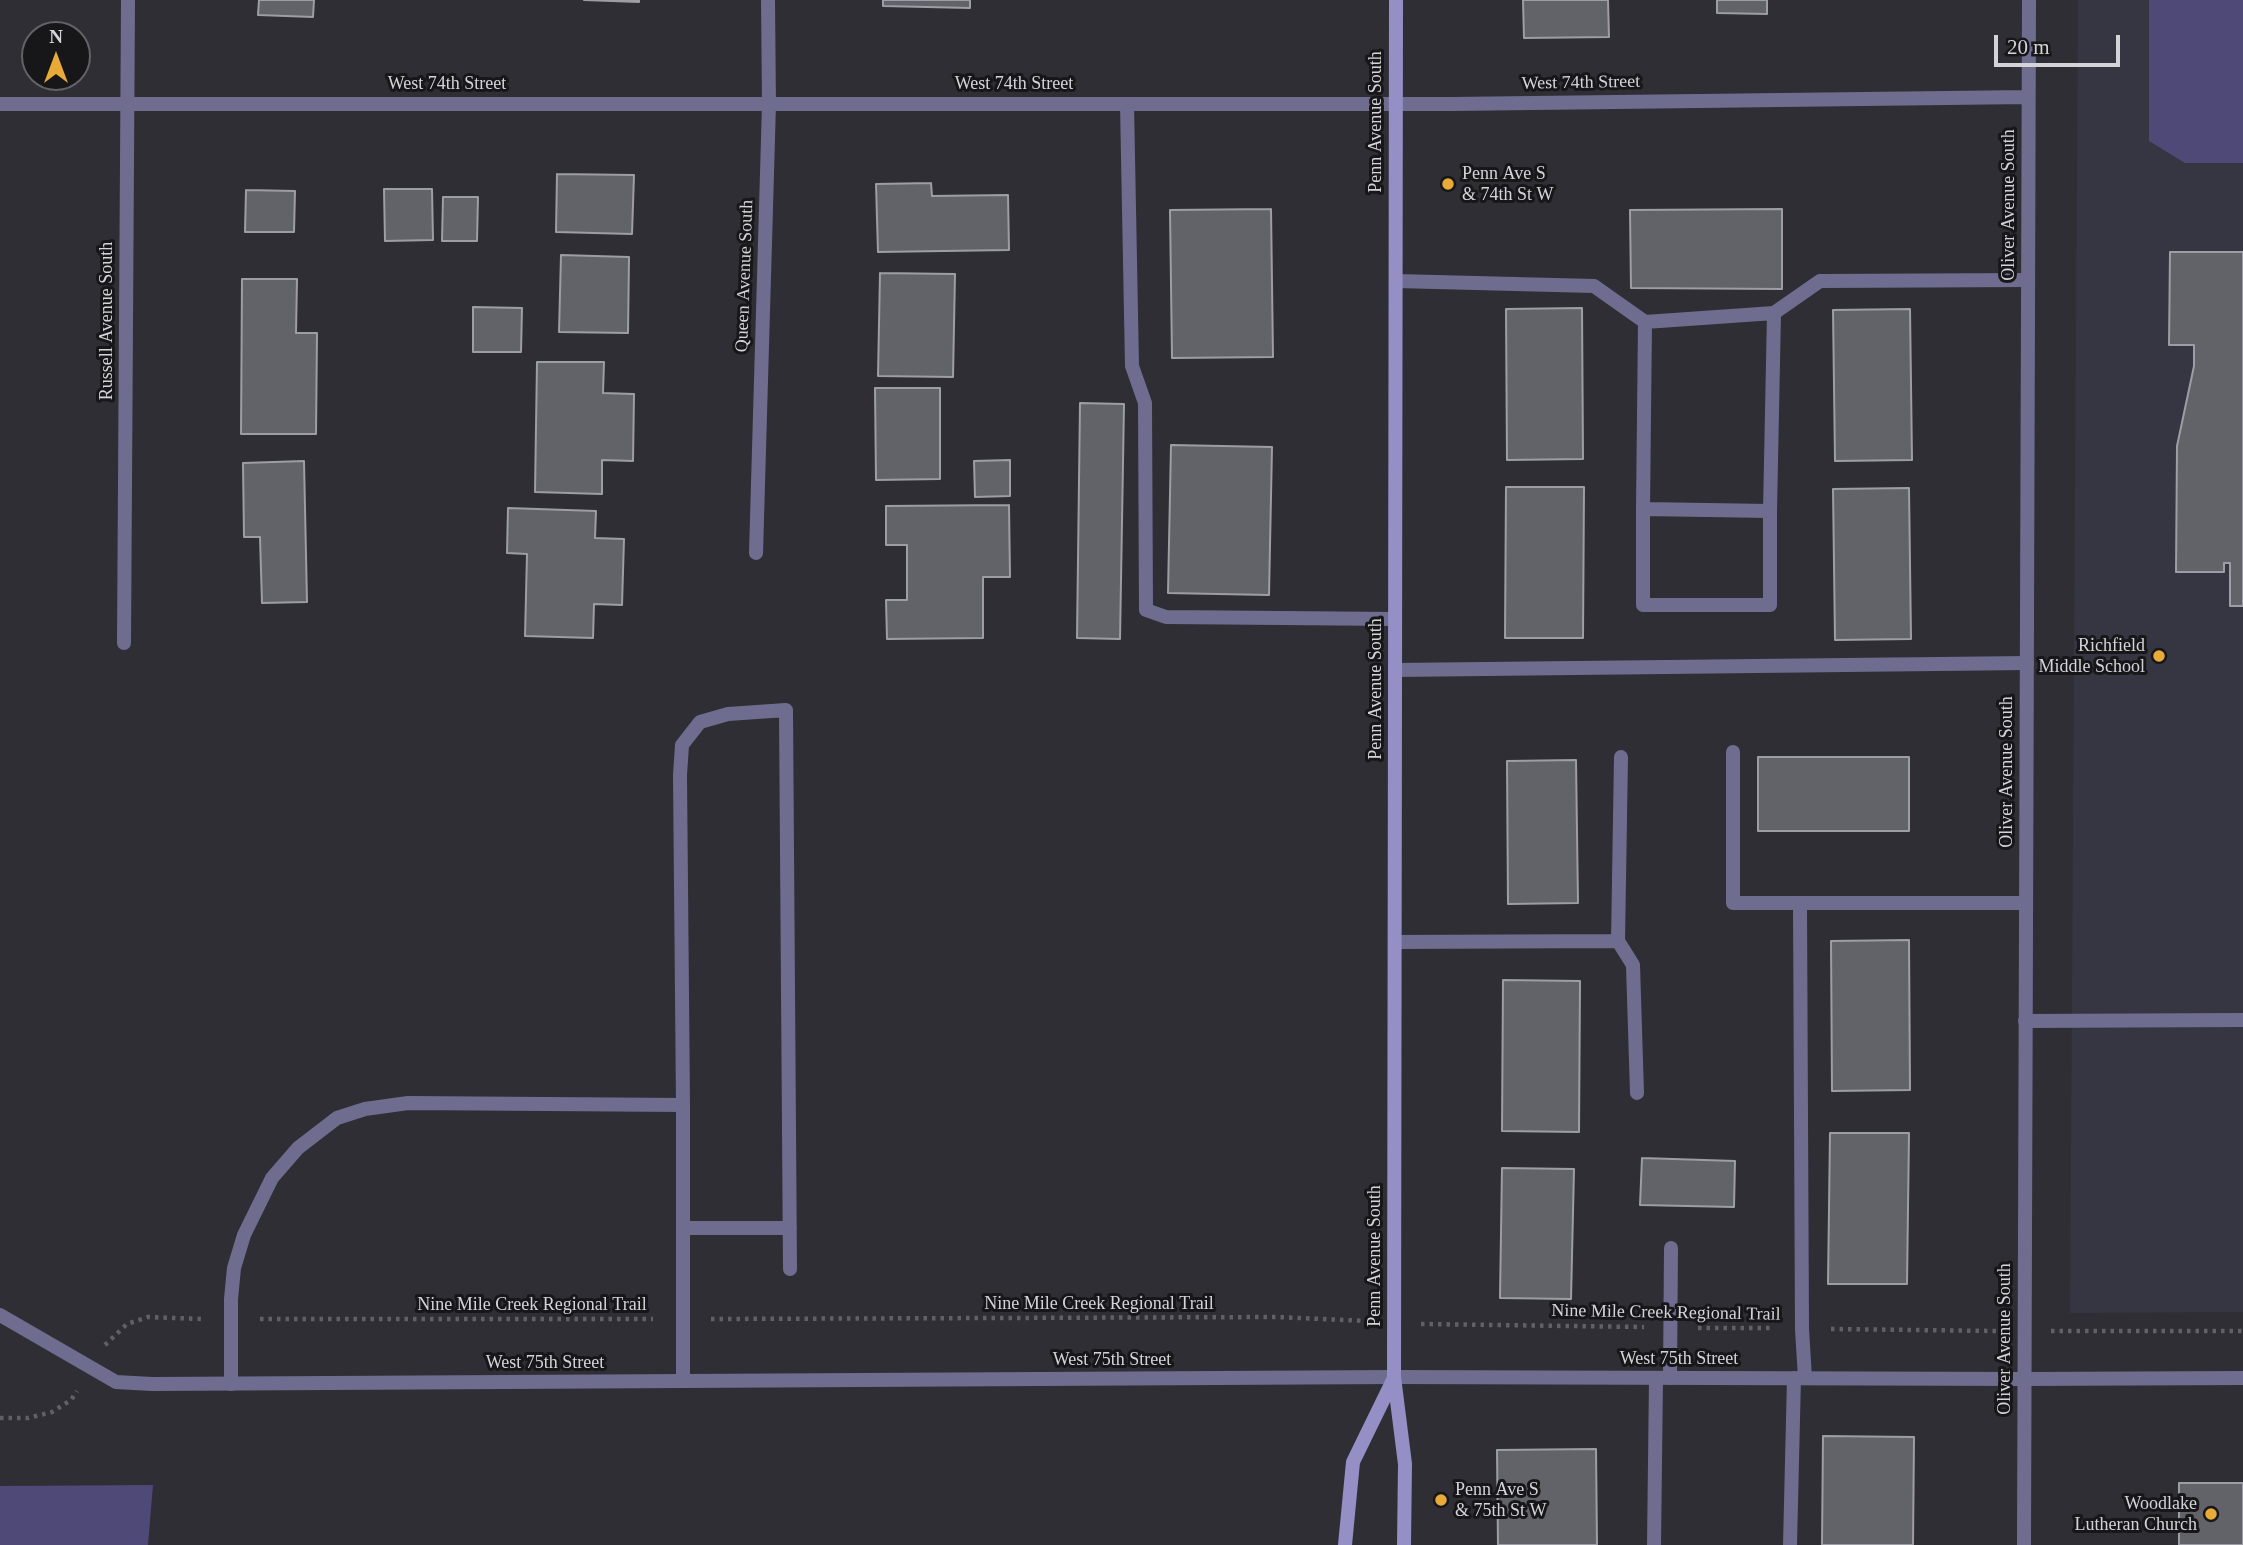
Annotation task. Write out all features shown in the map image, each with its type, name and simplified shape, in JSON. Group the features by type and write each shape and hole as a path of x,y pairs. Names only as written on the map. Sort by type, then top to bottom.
{"main road":[{"name":"Penn Avenue South","path":"1396,0 1394,1377 1405,1464 1404,1545"},
{"name":"Penn Avenue South","path":"1345,1545 1353,1462 1394,1377"}],"street":[{"name":"Russell Avenue South","path":"124,643 128,0"},
{"name":"Queen Avenue South","path":"756,554 769,104 768,0"},
{"name":"Oliver Avenue South","path":"2024,1545 2029,0"},
{"name":"West 74th Street","path":"0,104 1396,104 2028,97"},
{"path":"1127,104 1132,366 1145,403 1146,610 1166,617 1395,619"},
{"path":"1396,281 1594,286 1645,322 1773,313 1819,281 2028,280"},
{"path":"1645,322 1643,606 1770,606 1773,313"},
{"path":"1643,509 1770,511"},
{"path":"1395,670 2027,663"},
{"path":"683,1381 682,745 700,722 728,714 786,710 790,1269"},
{"path":"1732,752 1732,903 2026,904"},
{"path":"1620,757 1618,941 1633,965 1637,1093"},
{"path":"1790,1545 1802,1329 1800,903"},
{"path":"1395,942 1618,941"},
{"path":"2025,1021 2243,1020"},
{"path":"230,1384 230,1319 234,1268 244,1235 272,1178 299,1148 337,1118 365,1109 408,1103 683,1104"},
{"path":"683,1228 790,1228"},
{"path":"1654,1545 1663,1378 1671,1327 1671,1248"},
{"name":"West 75th Street","path":"0,1315 116,1382 230,1384 1394,1377 2243,1378"}],"path":[{"name":"Nine Mile Creek Regional Trail","path":"0,1418 28,1418 52,1412 71,1400 94,1370 106,1343 127,1324 148,1317 1277,1317 1479,1326 2243,1331"}],"shaded area":[{"name":"Richfield Middle School","path":"2078,0 2243,0 2243,1312 2070,1313"},
{"path":"2149,0 2243,0 2243,163 2185,163 2149,141"},
{"path":"153,1485 148,1545 0,1545 0,1486"}],"building":[{"path":"259,0 314,0 313,17 258,15"},
{"path":"584,0 639,0 639,2"},
{"path":"883,0 970,0 970,8 883,6"},
{"path":"1523,0 1608,0 1609,37 1524,38"},
{"path":"1717,0 1767,0 1767,14 1717,13"},
{"path":"557,174 634,175 632,234 556,232"},
{"path":"931,183 932,196 1008,195 1009,250 878,252 876,184"},
{"path":"384,189 432,189 433,240 385,241"},
{"path":"246,190 295,191 294,232 245,232"},
{"path":"443,197 478,197 477,241 442,241"},
{"path":"1271,209 1273,357 1172,358 1170,210"},
{"path":"1782,209 1782,289 1631,288 1630,210"},
{"path":"2170,252 2243,252 2243,606 2230,606 2230,563 2224,563 2224,572 2176,572 2177,446 2194,366 2194,345 2169,345"},
{"path":"561,255 629,257 628,333 559,332"},
{"path":"880,273 955,274 953,377 878,376"},
{"path":"242,279 297,279 296,333 317,333 316,434 241,434"},
{"path":"473,307 522,308 521,352 473,352"},
{"path":"1582,308 1583,459 1507,460 1506,309"},
{"path":"1910,309 1912,460 1835,461 1833,310"},
{"path":"537,362 604,362 603,393 634,394 633,461 602,460 602,494 535,492"},
{"path":"875,388 940,388 940,479 876,480"},
{"path":"1080,403 1124,404 1120,639 1077,638"},
{"path":"1171,445 1272,447 1269,595 1168,593"},
{"path":"1010,460 1010,496 975,497 974,461"},
{"path":"304,461 307,602 262,603 260,537 244,537 243,463"},
{"path":"1506,487 1584,487 1583,638 1505,638"},
{"path":"1909,488 1911,639 1835,640 1833,489"},
{"path":"1009,505 1010,577 983,577 983,638 887,639 886,600 907,600 907,545 886,545 886,506"},
{"path":"508,508 596,511 595,538 624,539 622,605 594,604 593,638 525,636 527,554 507,553"},
{"path":"1758,757 1909,757 1909,831 1758,831"},
{"path":"1576,760 1578,903 1508,904 1507,761"},
{"path":"1909,940 1910,1090 1832,1091 1831,941"},
{"path":"1503,980 1580,981 1579,1132 1502,1131"},
{"path":"1830,1133 1909,1133 1907,1284 1828,1284"},
{"path":"1642,1158 1735,1161 1734,1207 1640,1205"},
{"path":"1502,1168 1574,1169 1571,1299 1500,1298"},
{"path":"1823,1436 1914,1437 1913,1545 1822,1545"},
{"path":"1596,1449 1597,1545 1498,1545 1497,1450"},
{"name":"Woodlake Lutheran Church","path":"2179,1483 2243,1483 2243,1545 2179,1545"}],"place":[{"name":"Penn Ave S & 74th St W","path":"1448,184"},
{"name":"Richfield Middle School","path":"2159,656"},
{"name":"Penn Ave S & 75th St W","path":"1441,1500"},
{"name":"Woodlake Lutheran Church","path":"2211,1514"}]}
